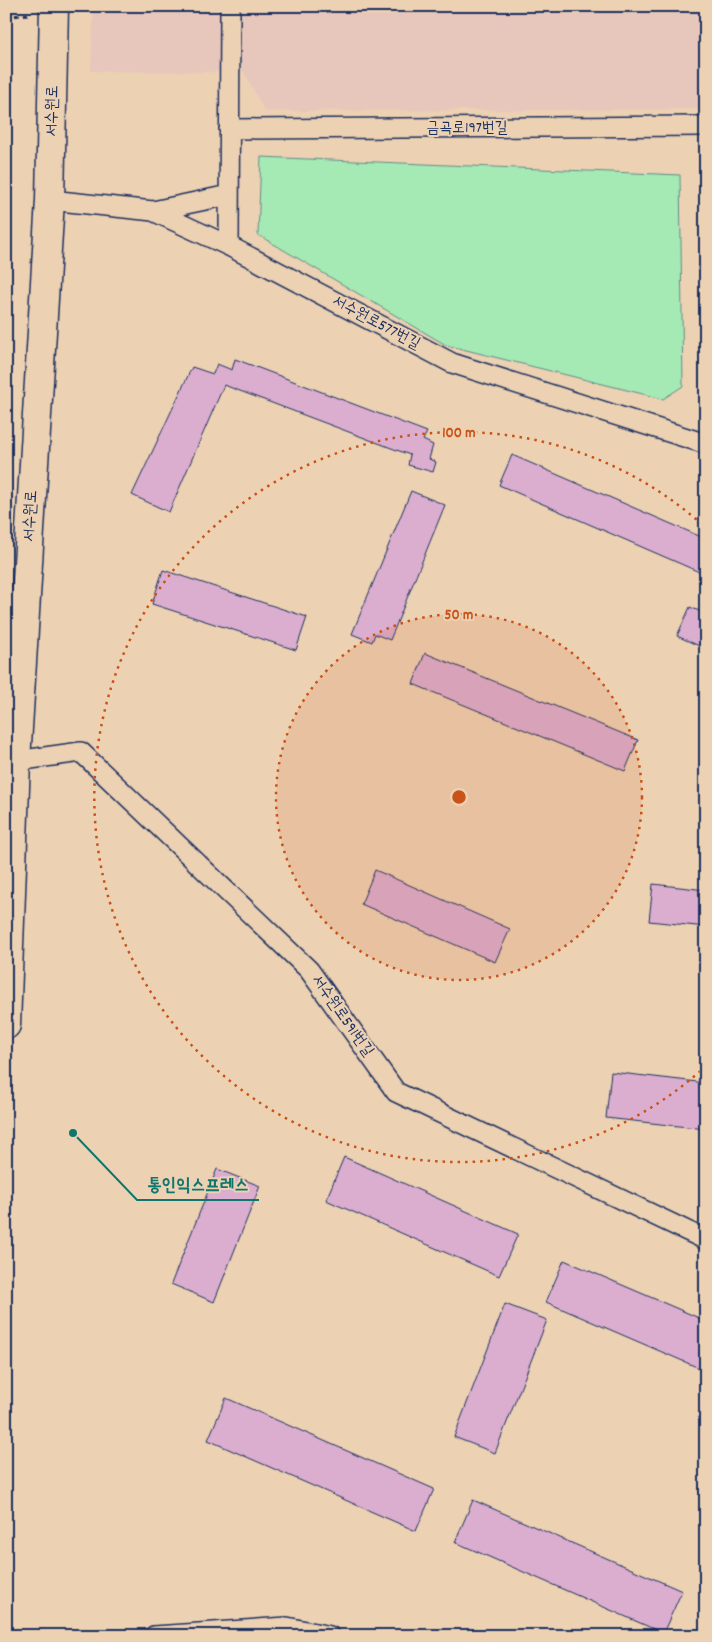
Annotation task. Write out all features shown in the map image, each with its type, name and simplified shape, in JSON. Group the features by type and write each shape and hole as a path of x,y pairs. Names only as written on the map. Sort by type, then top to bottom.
{"main road":[{"name":"서수원로","path":"6,1025 11,766 50,200 54,6"}],"street":[{"path":"229,246 230,6"},
{"name":"금곡로197번길","path":"229,129 706,126"},
{"path":"153,210 228,195"},
{"name":"서수원로577번길","path":"50,200 153,210 229,246 452,363 706,444"},
{"name":"서수원로591번길","path":"11,766 81,752 309,970 396,1092 706,1240"},
{"path":"154,1636 287,1627 330,1636"}],"shaded area":[{"path":"94,6 706,6 706,109 265,111 244,72 91,71"}],"green space":[{"path":"261,157 680,175 683,386 663,399 446,345 258,235"}],"building":[{"path":"235,359 427,432 423,440 433,445 429,459 436,462 433,472 408,465 410,455 224,385 169,512 132,495 192,367 213,374 217,364 232,370"},
{"path":"512,455 706,539 704,574 499,485"},
{"path":"411,491 445,505 390,640 375,634 372,642 352,634"},
{"path":"163,570 307,617 296,650 152,604"},
{"path":"690,607 706,614 706,649 677,636"},
{"path":"425,653 638,740 625,771 413,684"},
{"path":"375,870 510,929 495,962 361,904"},
{"path":"653,884 706,890 706,927 649,921"},
{"path":"611,1072 706,1083 706,1129 606,1118"},
{"path":"344,1157 518,1234 499,1276 326,1200"},
{"path":"217,1169 260,1186 214,1302 171,1284"},
{"path":"564,1260 706,1321 706,1371 546,1302"},
{"path":"505,1304 547,1320 495,1453 454,1437"},
{"path":"226,1398 434,1489 416,1531 208,1440"},
{"path":"473,1500 682,1591 663,1633 455,1542"}],"place":[{"name":"통인익스프레스","path":"73,1133"}]}
